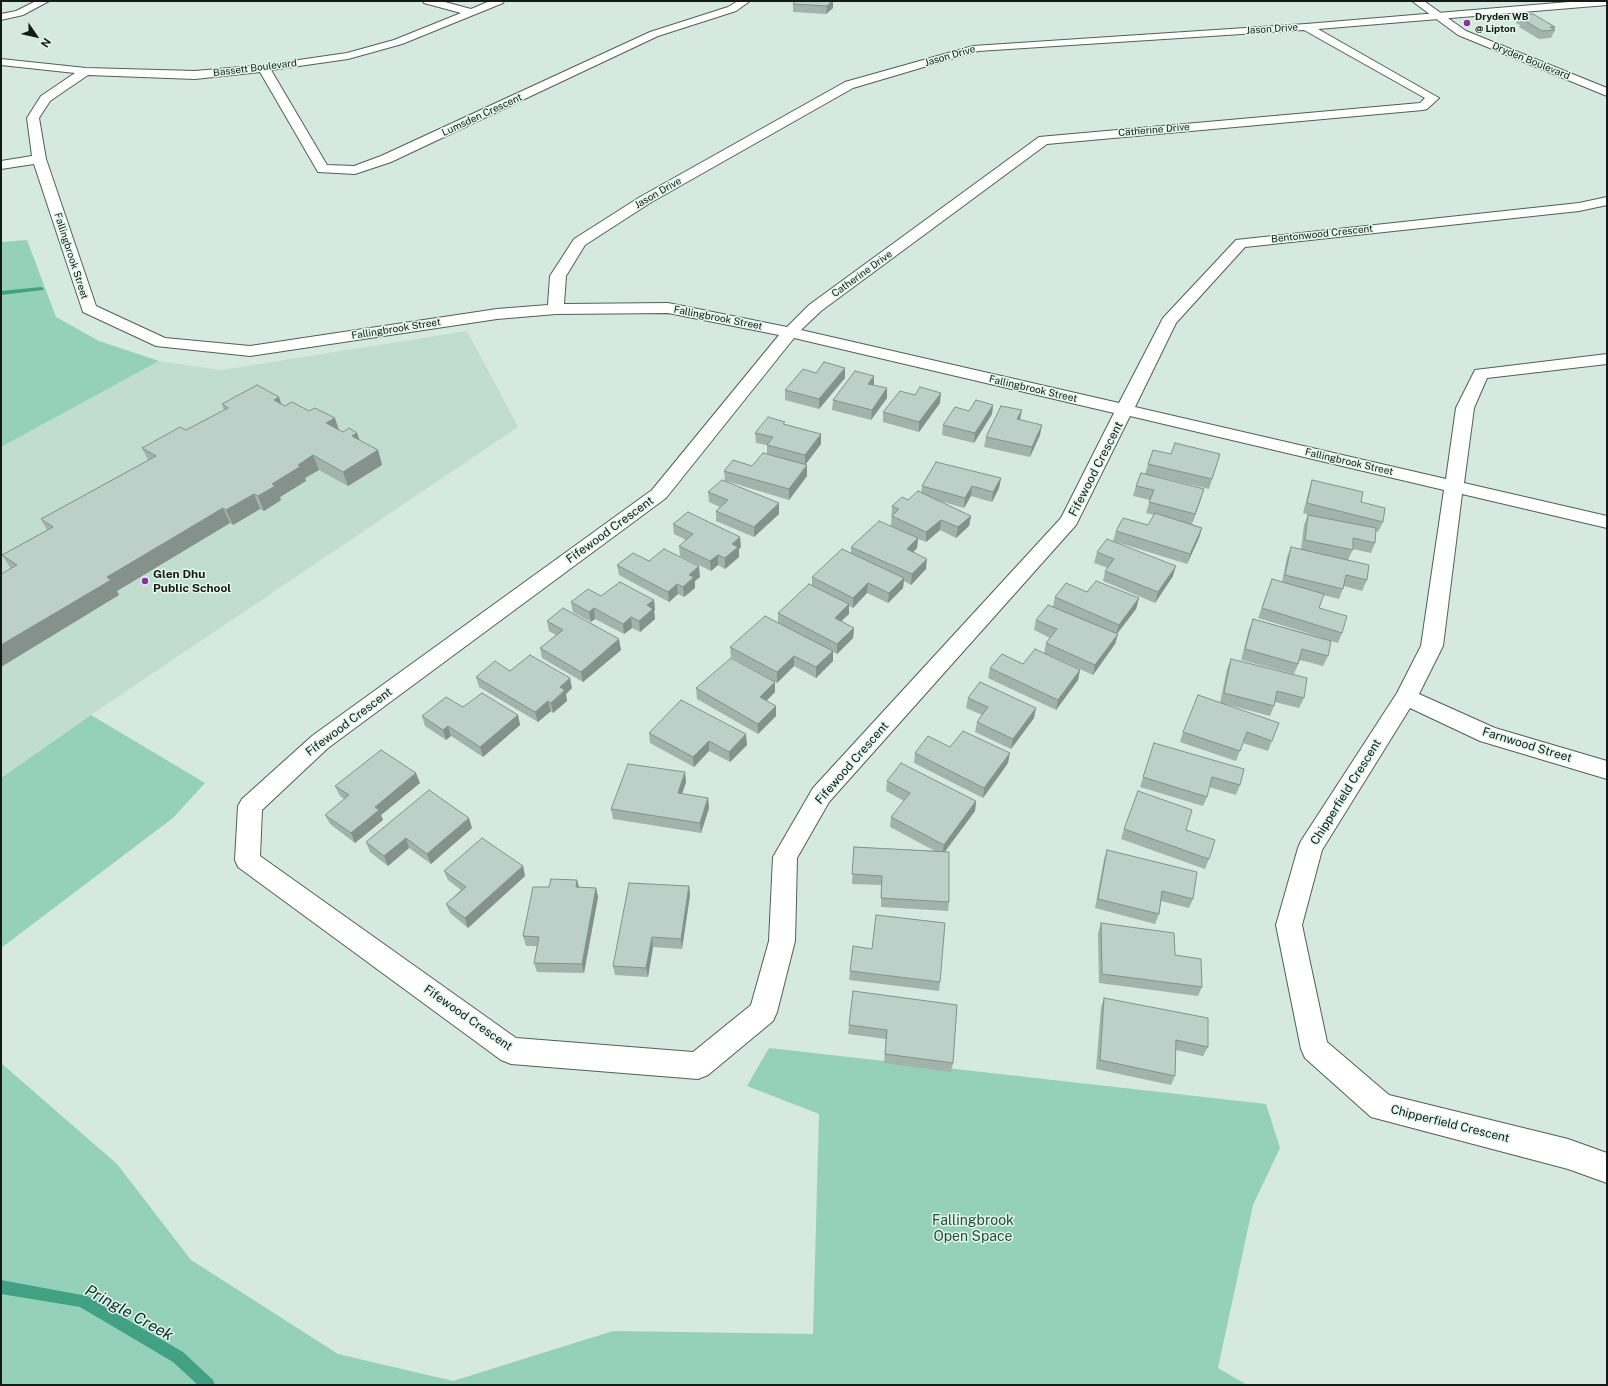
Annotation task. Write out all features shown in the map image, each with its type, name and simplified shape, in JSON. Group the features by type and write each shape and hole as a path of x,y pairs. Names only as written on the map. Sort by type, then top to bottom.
{"street":[{"path":"1,17 19,12 44,1"},
{"path":"428,1 472,12"},
{"name":"Bassett Boulevard","path":"1,62 86,71 195,75 264,68 348,56 398,42 499,1"},
{"name":"Lumsden Crescent","path":"264,68 323,168 355,170 386,159 654,34 732,9 745,1"},
{"name":"Dryden Boulevard","path":"1417,1 1462,33 1607,92"},
{"name":"Jason Drive","path":"556,309 558,276 579,242 645,200 849,85 977,48 1306,27 1589,2 1607,2"},
{"name":"Catherine Drive","path":"790,332 815,308 1044,140 1423,106 1433,98 1306,27"},
{"name":"Fallingbrook Street","path":"86,71 45,99 33,118 39,159 89,309 162,343 250,351 498,314 556,309 668,308 790,332 1607,522"},
{"path":"1,165 39,159"},
{"name":"Bentonwood Crescent","path":"1125,411 1169,321 1241,243 1579,207 1607,201"},
{"name":"Fifewood Crescent","path":"790,332 659,494 320,742 250,806 248,860 511,1051 698,1066 764,1012 782,941 785,857 821,795 1069,522 1125,411"},
{"path":"1455,486 1465,408 1481,374 1607,358"},
{"name":"Chipperfield Crescent","path":"1455,486 1432,646 1406,697 1310,848 1289,925 1315,1049 1381,1107 1568,1154 1607,1168"},
{"name":"Farnwood Street","path":"1406,697 1488,735 1607,770"}],"shaded area":[{"name":"Glen Dhu Public School","path":"467,331 518,427 91,715 1,778 1,447 159,361 221,370"}],"green space":[{"path":"27,240 56,317 99,341 159,361 1,447 1,242"},
{"path":"91,715 205,783 173,818 1,948 1,778"},
{"name":"Fallingbrook Open Space","path":"769,1048 1266,1104 1280,1148 1253,1205 1218,1368 1247,1385 1,1385 1,1063 117,1164 191,1260 338,1354 453,1381 613,1331 813,1334 819,1114 747,1086"}],"building":[{"path":"795,1 832,1 827,6 793,4"},
{"path":"1533,14 1555,27 1550,27 1555,30 1542,31 1522,19 1526,19 1519,15"},
{"path":"824,362 845,368 819,399 785,390 803,369 816,373"},
{"path":"855,371 874,376 868,384 887,388 872,410 833,400"},
{"path":"257,385 279,397 274,400 285,406 292,402 309,411 315,408 335,418 326,423 343,432 349,428 357,433 352,436 378,450 343,472 313,455 298,465 301,466 272,484 275,486 258,496 254,494 226,510 223,508 107,577 111,580 1,645 1,574 17,565 2,555 53,527 41,519 156,456 142,448 180,427 186,430 228,408 222,404"},
{"path":"920,387 941,393 919,422 883,412 900,391 915,395"},
{"path":"976,400 993,405 975,433 943,425 955,407 969,411"},
{"path":"1001,406 1022,410 1017,419 1042,425 1032,447 986,437"},
{"path":"768,417 785,422 783,424 821,434 805,455 767,445 773,437 755,433"},
{"path":"1175,443 1220,454 1212,479 1148,464 1153,450 1171,454"},
{"path":"763,453 807,465 789,489 724,471 733,460 752,466"},
{"path":"936,462 1001,478 993,492 972,486 965,498 922,486"},
{"path":"1141,473 1204,489 1195,514 1149,502 1154,490 1136,486"},
{"path":"722,480 779,503 754,527 716,511 728,500 708,492"},
{"path":"1312,480 1363,492 1361,502 1385,508 1383,522 1307,503"},
{"path":"918,491 971,516 958,527 941,520 926,532 892,516 899,509 892,506 902,497 908,500"},
{"path":"688,512 740,537 732,544 738,547 725,558 718,555 710,561 679,546 693,534 673,524"},
{"path":"1155,513 1202,528 1190,554 1116,531 1123,518 1148,525"},
{"path":"1308,515 1376,528 1375,543 1353,538 1353,550 1305,540"},
{"path":"879,521 918,538 907,549 927,559 912,574 851,547"},
{"path":"1107,539 1176,566 1158,592 1105,571 1114,559 1097,552"},
{"path":"1291,547 1369,565 1367,580 1346,575 1343,589 1285,575"},
{"path":"664,549 699,566 689,575 694,577 683,587 677,584 668,592 617,565 633,553 649,561"},
{"path":"842,549 904,578 889,593 868,583 853,598 812,577"},
{"path":"1272,579 1324,594 1319,608 1347,616 1342,633 1262,608"},
{"path":"1096,581 1139,598 1119,625 1055,597 1066,583 1087,592"},
{"path":"620,582 654,600 647,605 653,609 639,621 631,617 623,624 594,608 589,612 571,602 588,589 601,596"},
{"path":"809,584 849,604 835,618 854,628 837,644 778,613"},
{"path":"1048,605 1118,634 1095,665 1046,643 1057,629 1036,620"},
{"path":"563,608 619,639 581,672 540,648 563,630 547,621"},
{"path":"765,616 833,651 816,667 794,656 777,672 730,647"},
{"path":"1253,619 1331,641 1328,656 1302,649 1298,664 1245,649"},
{"path":"1035,649 1080,670 1058,700 990,668 1002,654 1023,664"},
{"path":"530,655 570,678 560,687 565,690 551,703 548,701 535,712 476,677 495,661 510,671"},
{"path":"731,658 775,682 760,697 776,706 758,724 696,688"},
{"path":"1231,659 1307,678 1304,698 1277,691 1274,706 1224,693"},
{"path":"980,682 1036,708 1013,739 977,722 988,707 968,698"},
{"path":"482,693 518,715 480,747 448,726 443,730 422,716 446,697 463,707"},
{"path":"1198,695 1279,723 1272,741 1247,732 1240,751 1183,732"},
{"path":"681,700 746,734 729,752 709,741 693,757 649,733"},
{"path":"963,731 1010,753 984,788 915,753 928,736 950,747"},
{"path":"1154,743 1244,769 1240,785 1212,777 1207,797 1143,777"},
{"path":"381,750 416,773 375,807 379,810 351,833 325,815 349,795 335,786"},
{"path":"901,763 976,801 944,845 891,817 910,793 887,781"},
{"path":"628,764 685,772 678,793 708,798 700,823 611,809"},
{"path":"429,790 469,818 427,854 406,838 384,856 366,842"},
{"path":"1138,791 1192,810 1186,830 1215,840 1209,859 1124,829"},
{"path":"482,838 523,866 465,918 446,904 466,887 444,871"},
{"path":"854,847 949,852 949,902 881,898 882,876 852,874"},
{"path":"1107,850 1197,872 1193,899 1162,891 1159,914 1098,899"},
{"path":"551,879 577,880 576,887 596,888 582,964 534,963 539,937 523,936 533,887 549,887"},
{"path":"629,883 689,886 681,939 652,937 646,968 613,966"},
{"path":"876,915 945,923 940,982 850,971 853,946 872,949"},
{"path":"1101,923 1174,933 1175,955 1201,959 1202,987 1102,974"},
{"path":"853,991 957,1005 953,1063 885,1054 887,1030 849,1025"},
{"path":"1104,998 1208,1018 1208,1047 1176,1040 1175,1076 1100,1060"}],"waterway":[{"path":"1,293 41,289"},
{"name":"Pringle Creek","path":"1,1287 82,1301 178,1357 208,1385"}],"place":[{"name":"Dryden WB @ Lipton","path":"1467,23"},
{"name":"Glen Dhu Public School","path":"145,581"}]}
